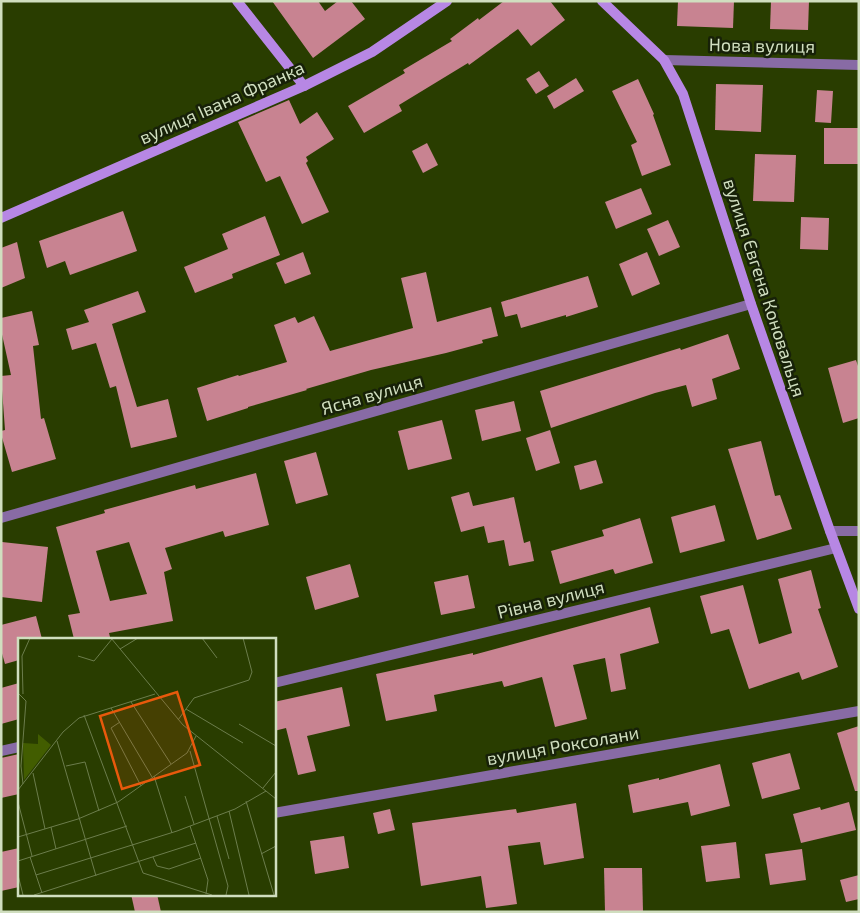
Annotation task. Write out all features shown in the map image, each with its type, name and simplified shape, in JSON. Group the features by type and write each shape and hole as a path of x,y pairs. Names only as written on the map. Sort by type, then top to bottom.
{"street":[{"path":"237,1 304,86"},
{"name":"вулиця Івана Франка","path":"1,218 304,86 372,52 447,1"},
{"name":"вулиця Євгена Коновальця","path":"602,1 664,60 683,94 751,304 859,609"},
{"name":"Нова вулиця","path":"664,60 859,65"},
{"name":"Ясна вулиця","path":"1,518 751,304"},
{"path":"830,531 859,531"},
{"name":"Рівна вулиця","path":"275,683 836,548"},
{"name":"вулиця Роксолани","path":"275,813 859,711"},
{"path":"1,751 18,747"}],"building":[{"path":"272,1 318,1 325,11 338,1 351,1 365,19 313,58"},
{"path":"504,1 550,1 565,20 531,46 518,29 469,65 468,63 399,105 402,111 364,133 348,106 405,73 403,70 452,41 450,39"},
{"path":"678,1 734,1 733,28 677,26"},
{"path":"771,1 809,1 808,30 770,29"},
{"path":"539,71 549,86 536,94 526,79"},
{"path":"576,78 584,91 554,109 547,96"},
{"path":"638,79 654,114 671,165 642,176 631,145 637,142 612,91"},
{"path":"716,84 763,85 761,132 715,130"},
{"path":"817,90 833,91 831,123 815,122"},
{"path":"289,100 300,124 317,112 334,139 306,157 308,161 306,163 329,212 302,224 280,176 266,182 238,122"},
{"path":"824,128 859,128 859,164 824,164"},
{"path":"427,143 438,165 423,173 412,151"},
{"path":"755,154 796,155 794,202 753,201"},
{"path":"641,188 652,214 616,229 605,202"},
{"path":"123,211 137,251 70,275 65,261 47,268 39,241"},
{"path":"265,216 280,255 232,274 233,278 195,293 184,267 228,249 222,234"},
{"path":"801,217 829,218 828,250 800,249"},
{"path":"668,220 680,247 659,256 647,229"},
{"path":"17,242 25,278 1,288 1,248"},
{"path":"303,252 311,274 285,284 276,263"},
{"path":"647,252 660,284 632,296 619,264"},
{"path":"426,272 437,322 491,307 498,336 482,340 483,343 446,353 371,370 207,421 197,388 287,362 274,325 295,317 298,323 314,316 330,351 413,328 401,278"},
{"path":"588,276 598,307 521,328 517,314 505,317 501,302"},
{"path":"138,291 146,312 112,324 137,407 168,399 177,437 131,448 116,386 110,388 96,343 72,350 66,329 89,322 84,310"},
{"path":"32,311 39,345 33,346 41,419 44,418 56,459 12,472 1,434 1,431 5,430 1,376 11,375 1,330 1,318"},
{"path":"728,334 740,369 712,379 717,399 692,407 686,385 655,393 551,428 540,391 680,348 681,350"},
{"path":"856,360 859,369 859,418 843,423 828,368"},
{"path":"514,401 521,431 482,441 475,410"},
{"path":"442,420 452,459 408,470 398,431"},
{"path":"550,430 560,463 536,471 526,438"},
{"path":"761,441 775,496 780,495 792,529 757,540 728,449"},
{"path":"316,452 328,495 296,504 284,461"},
{"path":"596,460 603,483 580,490 574,466"},
{"path":"256,473 269,525 225,537 223,531 165,548 172,569 164,572 173,621 109,633 110,637 106,638 74,638 68,615 80,613 56,527 105,513 104,510 195,485 196,489","holes":["129,542 147,594 110,601 96,551"]},
{"path":"469,492 473,506 514,497 524,543 530,541 534,561 509,566 504,540 488,543 484,526 461,532 451,497"},
{"path":"715,505 725,541 680,553 671,517"},
{"path":"640,518 653,563 615,574 613,569 560,584 551,551 604,536 602,530"},
{"path":"2,542 48,547 42,602 1,597"},
{"path":"350,564 359,597 315,610 306,577"},
{"path":"811,570 821,608 818,609 838,667 802,680 799,672 749,689 729,629 711,634 700,596 743,585 759,644 792,633 778,579"},
{"path":"468,575 475,608 441,615 434,582"},
{"path":"650,607 659,643 620,654 626,689 611,692 605,658 573,665 587,719 555,727 542,677 504,687 502,681 434,695 437,711 386,721 376,674 473,653 473,655"},
{"path":"36,616 42,638 18,638 18,660 5,664 1,650 1,625"},
{"path":"18,683 18,719 1,724 1,688"},
{"path":"342,687 350,726 307,736 316,771 298,775 286,728 275,731 275,702"},
{"path":"859,726 859,791 855,791 837,733"},
{"path":"790,753 800,789 762,799 752,763"},
{"path":"18,754 18,794 1,798 1,758"},
{"path":"720,764 730,806 691,816 688,802 633,813 628,785 659,778 659,780"},
{"path":"849,802 856,830 801,843 793,814 820,807 821,810"},
{"path":"576,803 584,858 544,865 540,842 508,846 517,904 486,908 481,876 421,886 412,823 516,809 517,813"},
{"path":"390,809 395,830 378,834 373,813"},
{"path":"344,836 349,868 315,874 310,841"},
{"path":"736,842 740,878 706,882 701,846"},
{"path":"18,848 18,887 1,891 1,852"},
{"path":"802,849 806,880 770,885 765,854"},
{"path":"604,868 642,868 643,912 605,912"},
{"path":"859,875 859,899 846,902 840,880"},
{"path":"131,896 157,896 161,912 135,912"}]}
